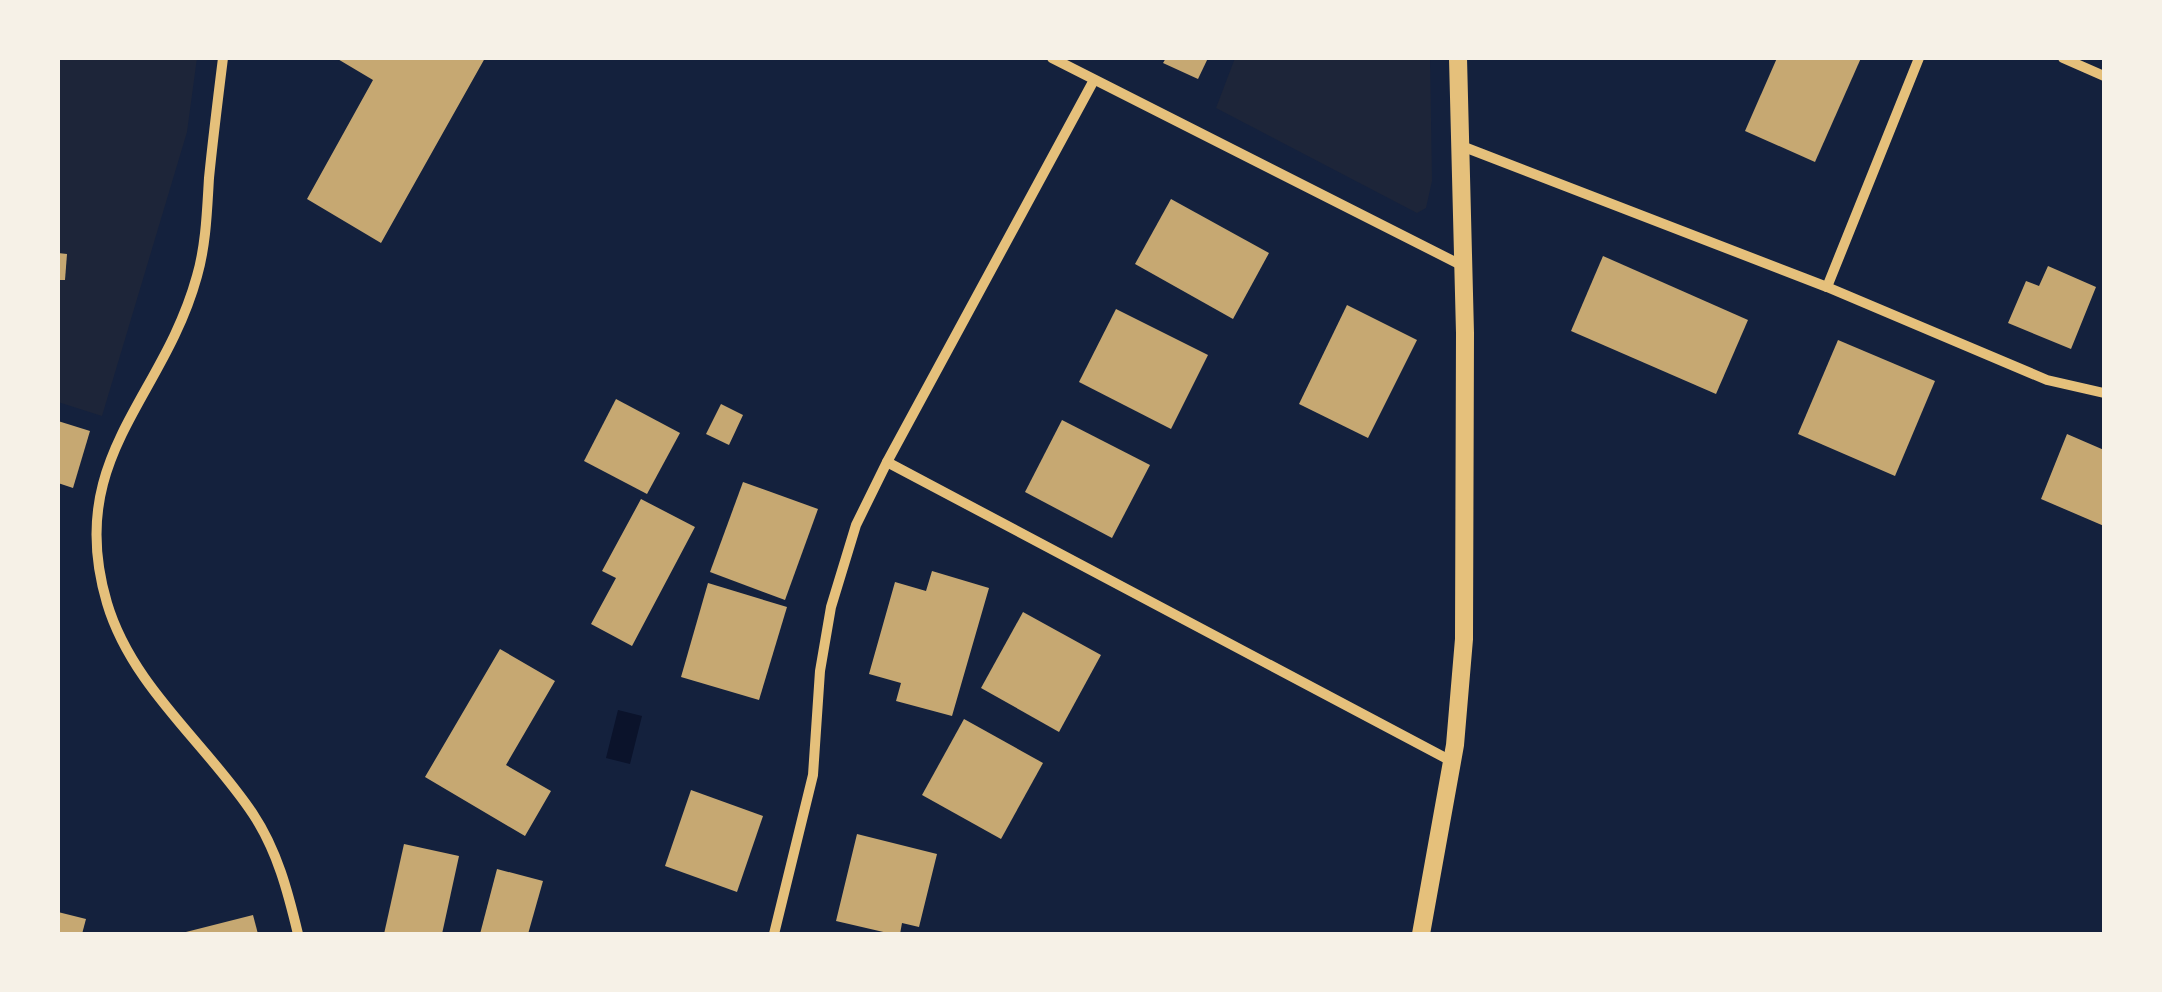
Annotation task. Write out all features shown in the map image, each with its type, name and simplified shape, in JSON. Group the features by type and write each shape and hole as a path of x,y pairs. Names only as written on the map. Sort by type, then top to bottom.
{"street":[{"path":"223,58 198,276 102,476 96,514 97,545 108,605 125,644 166,708 260,825 281,872 298,934"},
{"path":"1052,58 1463,266"},
{"path":"1421,934 1452,762 1464,639 1458,58"},
{"path":"1827,286 1919,58"},
{"path":"2063,58 2104,76"},
{"path":"774,934 813,775 820,671 831,606 856,525 1094,80"},
{"path":"1459,145 1827,286 2038,376 2104,393"},
{"path":"887,462 1452,762"}],"shaded area":[{"path":"58,58 197,58 187,132 102,416 58,402"},
{"path":"1235,58 1430,58 1432,181 1426,208 1417,213 1216,108"},
{"path":"618,710 642,716 630,764 606,758"}],"building":[{"path":"336,58 485,58 381,243 307,199 373,80"},
{"path":"1166,58 1208,58 1198,79 1163,63"},
{"path":"1777,58 1861,58 1815,162 1745,131"},
{"path":"1171,199 1269,253 1233,319 1135,264"},
{"path":"58,253 67,254 65,280 58,280"},
{"path":"1603,256 1748,320 1716,394 1571,331"},
{"path":"2048,266 2096,287 2071,349 2008,323 2026,281 2039,286"},
{"path":"1347,305 1417,340 1368,438 1299,404"},
{"path":"1116,309 1208,355 1171,429 1079,382"},
{"path":"1838,340 1935,381 1895,476 1798,434"},
{"path":"616,399 680,433 647,494 584,461"},
{"path":"721,404 743,415 729,445 706,434"},
{"path":"1062,420 1150,465 1112,538 1025,492"},
{"path":"58,421 90,431 73,488 58,483"},
{"path":"2067,434 2104,450 2104,526 2041,499"},
{"path":"743,482 818,509 785,600 710,572"},
{"path":"641,499 695,527 632,646 591,624 616,578 602,571"},
{"path":"932,571 989,588 952,716 896,701 901,683 869,674 895,582 926,591"},
{"path":"708,583 787,607 759,700 681,677"},
{"path":"1023,612 1101,655 1059,732 981,688"},
{"path":"500,649 555,681 506,765 551,791 525,836 425,777"},
{"path":"964,719 1043,763 1001,839 922,795"},
{"path":"691,790 763,816 737,892 665,866"},
{"path":"857,834 937,854 919,927 902,923 900,934 892,934 836,921"},
{"path":"404,844 459,856 442,934 384,934"},
{"path":"497,869 543,881 528,934 480,934"},
{"path":"58,912 86,919 82,934 58,934"},
{"path":"253,915 258,934 182,934 182,933"}]}
